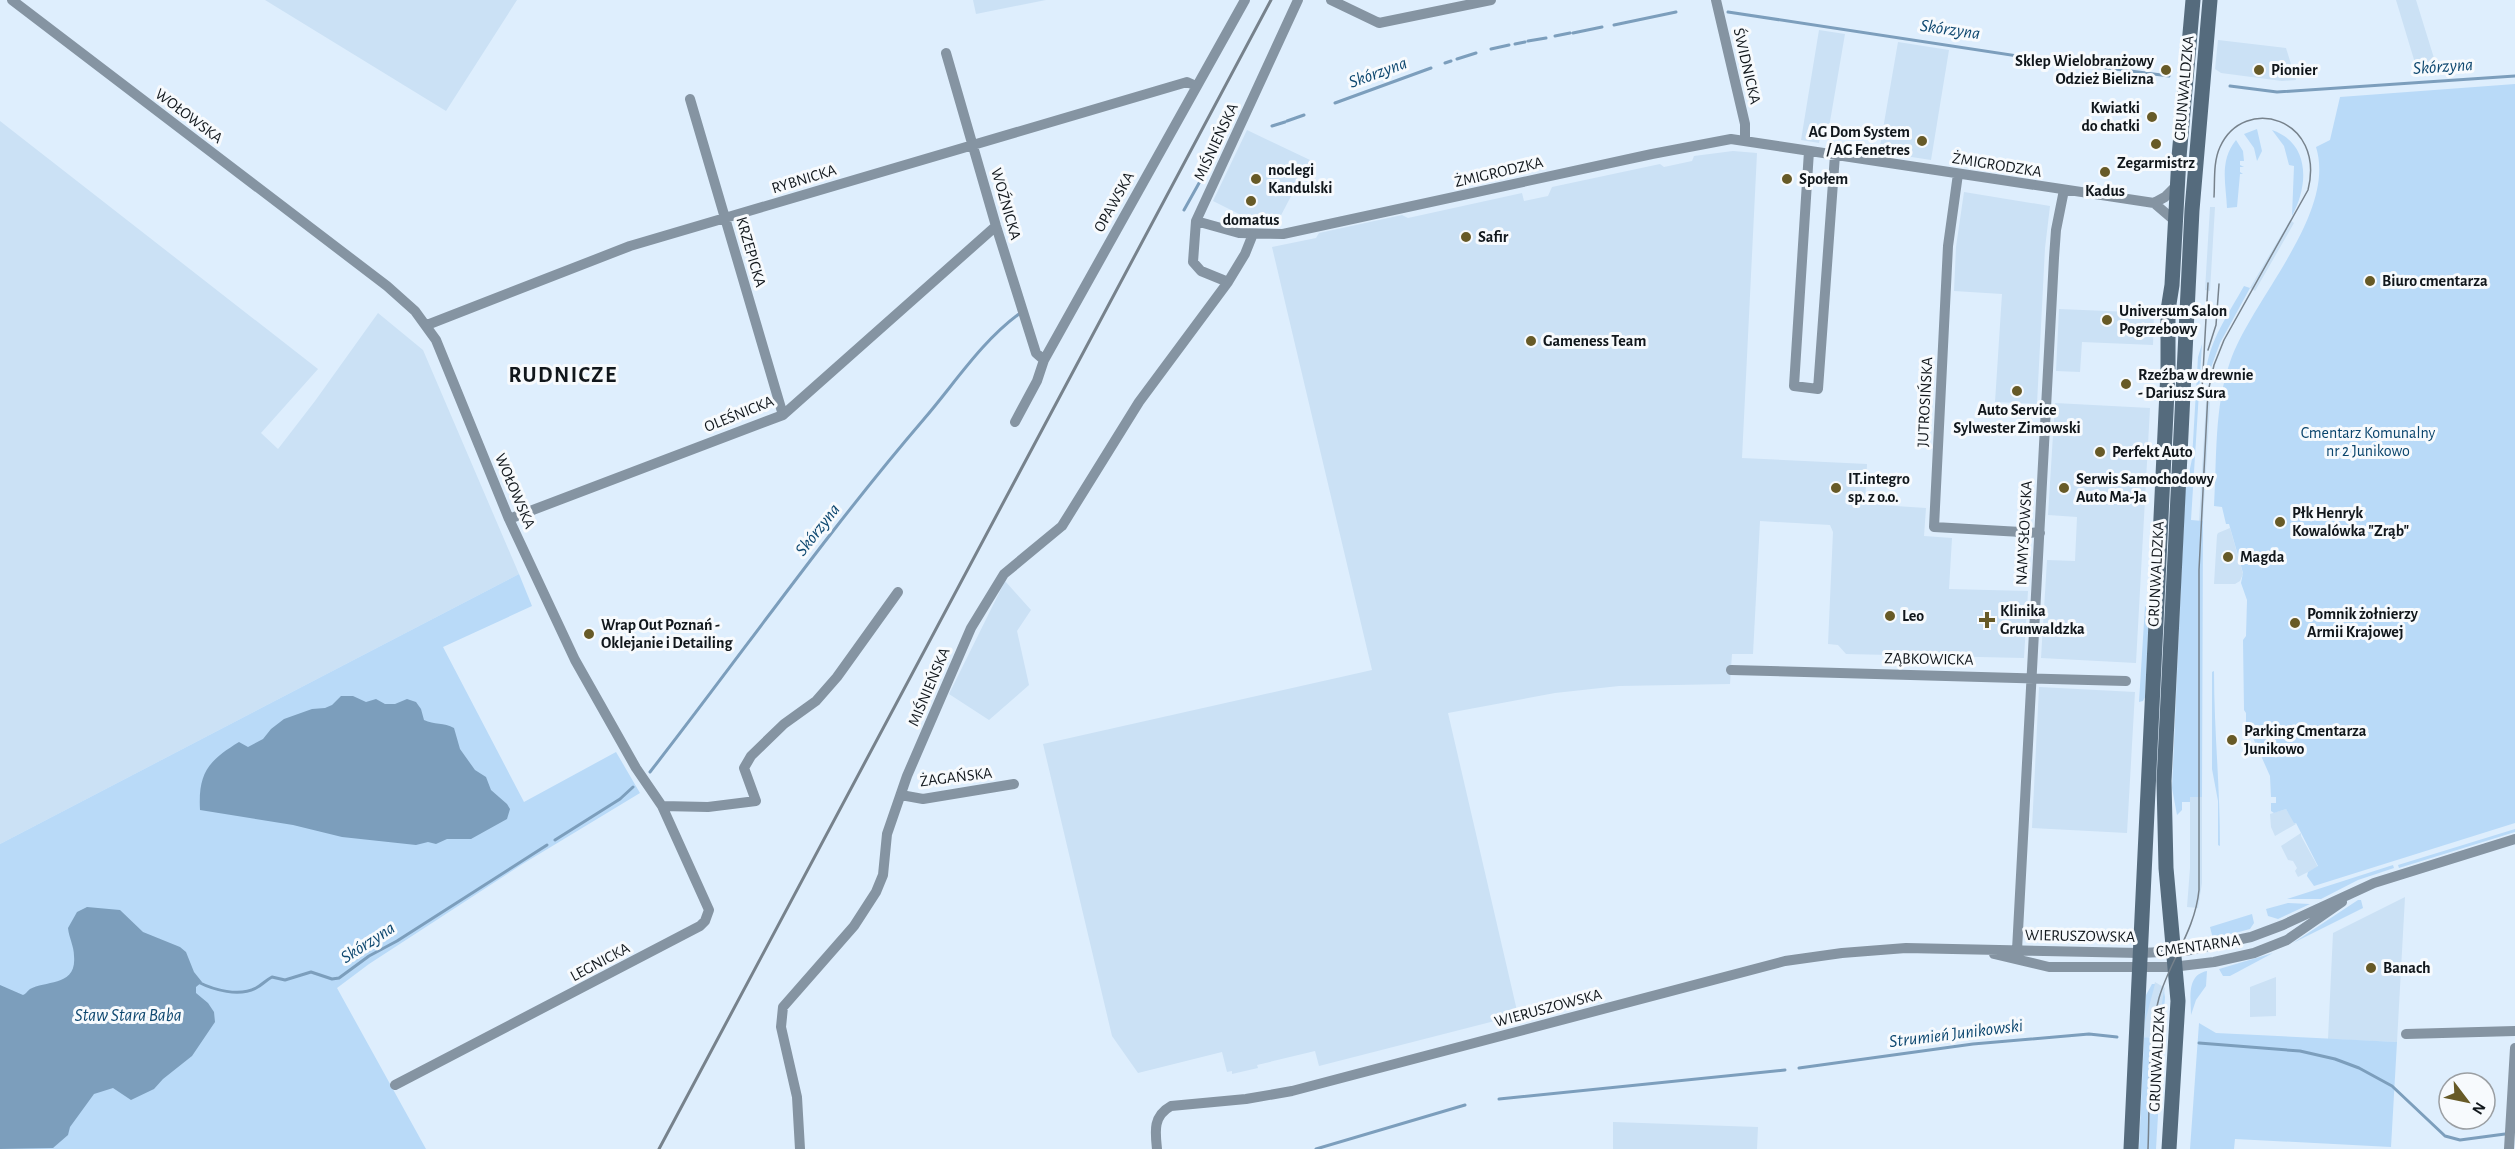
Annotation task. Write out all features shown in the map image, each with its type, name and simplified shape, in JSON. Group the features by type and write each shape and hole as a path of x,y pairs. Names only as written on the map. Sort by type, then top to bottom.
{"street":[{"name":"WOŁOWSKA","path":"12,0 387,286 427,325 436,340 509,519 575,660 636,768 662,806"},
{"name":"OPAWSKA","path":"1015,422 1037,381 1044,360 1245,0"},
{"name":"MIŚNIEŃSKA","path":"1228,282 1201,272 1192,262 1196,221 1298,0"},
{"path":"1331,0 1379,23 1491,0"},
{"name":"ŚWIDNICKA","path":"1716,0 1745,124 1745,140"},
{"name":"GRUNWALDZKA","path":"2131,1149 2168,369 2168,310 2172,285 2193,0"},
{"name":"GRUNWALDZKA","path":"2169,1149 2178,1016 2176,959 2166,868 2164,781 2192,210 2210,0"},
{"name":"WOŹNICKA","path":"946,53 996,226 1036,352 1044,360"},
{"name":"RYBNICKA","path":"427,325 630,246 1187,82 1196,86"},
{"name":"KRZEPICKA","path":"690,99 783,415"},
{"name":"ŻMIGRODZKA","path":"1196,221 1213,228 1252,234 1283,234 1731,139 2154,203"},
{"path":"1809,151 1794,386 1818,389 1835,155"},
{"name":"JUTROSIŃSKA","path":"1958,174 1948,246 1934,527 2040,533"},
{"path":"2175,221 2154,203 2165,197 2178,184"},
{"name":"NAMYSŁOWSKA","path":"2016,950 2054,258 2056,230 2064,190"},
{"name":"OLEŚNICKA","path":"509,519 783,415 996,226"},
{"name":"MIŚNIEŃSKA","path":"800,1149 797,1097 781,1027 783,1007 854,926 876,892 883,875 887,834 901,795 971,628 1004,574 1062,526 1139,402 1228,282 1245,254 1252,234"},
{"path":"662,806 708,807 756,801 744,768 751,756 784,723 816,700 837,677 898,592"},
{"name":"ZĄBKOWICKA","path":"1731,670 2031,676 2126,681"},
{"name":"ŻAGAŃSKA","path":"901,795 923,799 1014,784"},
{"name":"LEGNICKA","path":"395,1085 700,926 705,921 709,910 662,806"},
{"name":"CMENTARNA","path":"2176,959 2265,933 2374,883 2515,839"},
{"name":"CMENTARNA","path":"2140,960 2223,960 2271,947 2316,922 2351,894"},
{"name":"WIERUSZOWSKA","path":"1157,1149 1157,1118 1162,1111 1171,1106 1246,1099 1292,1091 1785,961 1842,953 1906,948 2016,950 2140,960"},
{"name":"WIERUSZOWSKA","path":"1984,951 2049,967 2140,960"},
{"path":"2406,1034 2515,1031"},
{"path":"2509,1149 2515,1048"}],"shaded area":[{"path":"265,0 517,0 446,111"},
{"path":"973,0 1046,0 976,14"},
{"path":"2396,0 2416,0 2438,71 2418,73"},
{"path":"1819,30 1845,34 1827,139 1820,138 1819,143 1801,140"},
{"path":"2218,40 2286,48 2296,80 2282,81 2221,73 2215,69"},
{"path":"1898,42 1949,50 1931,160 1879,152"},
{"path":"0,121 318,369 261,433 278,449 378,313 423,350 519,574 0,844"},
{"path":"1247,130 1310,160 1278,221 1261,225 1213,201"},
{"path":"1733,151 1757,153 1742,458 1867,464 1865,504 1926,508 1924,536 1952,538 1949,589 2028,591 2024,658 1846,654 1838,645 1828,644 1833,532 1830,525 1760,521 1753,654 1732,654 1730,684 1619,686 1555,693 1448,713 1518,1015 1319,1066 1315,1051 1257,1065 1258,1068 1232,1074 1232,1071 1227,1072 1222,1052 1138,1073 1112,1036 1043,744 1372,670 1272,247 1316,238 1319,233 1402,215 1408,218 1522,193 1524,201 1548,196 1552,187 1660,164 1664,167 1692,161 1694,156"},
{"path":"1964,192 2050,206 2045,248 2037,404 1995,402 2002,294 1954,291 1956,247"},
{"path":"2210,207 2215,207 2210,291 2205,290"},
{"path":"2290,220 2294,223 2255,291 2250,288"},
{"name":"Universum Salon Pogrzebowy","path":"2059,309 2154,313 2153,345 2082,342 2080,372 2056,371"},
{"path":"2206,402 2210,402 2203,521 2199,521"},
{"path":"2055,403 2150,408 2136,663 2041,658 2047,560 2075,561 2077,517 2048,515"},
{"path":"2230,528 2243,574 2240,581 2235,584 2214,584 2217,535"},
{"path":"1005,581 1031,610 1017,631 1029,685 989,720 949,694"},
{"path":"2039,687 2135,692 2127,833 2032,828"},
{"path":"2190,797 2202,797 2202,883 2198,908 2187,907 2190,868"},
{"path":"2286,809 2296,824 2275,836 2271,827 2270,814"},
{"path":"2301,833 2318,867 2298,877 2295,871 2297,868 2293,861 2288,860 2281,846"},
{"name":"Banach","path":"2405,897 2397,1042 2328,1039 2333,933"},
{"path":"2276,977 2276,1016 2250,1017 2250,987"},
{"path":"2155,982 2165,988 2156,1038 2144,1037 2147,1009"},
{"path":"1613,1122 1758,1127 1757,1149 1613,1149"}],"green space":[{"name":"Cmentarz Komunalny nr 2 Junikowo","path":"2515,84 2515,823 2314,886 2307,876 2308,872 2318,866 2296,823 2286,809 2274,813 2271,811 2271,803 2276,803 2276,797 2271,797 2270,776 2246,722 2243,640 2246,636 2247,600 2241,583 2243,573 2222,507 2214,506 2217,433 2225,379 2241,338 2304,228 2314,200 2319,173 2316,147 2330,140 2340,97"},
{"path":"2257,129 2262,151 2257,161 2254,148 2244,134"},
{"path":"2272,130 2284,136 2294,145 2303,166 2301,191 2292,216 2294,166 2289,165 2284,146"},
{"path":"2236,140 2243,151 2244,161 2240,161 2240,165 2244,167 2240,167 2240,172 2243,174 2240,174 2237,207 2227,208 2225,164"},
{"path":"2244,286 2250,288 2220,343 2209,373 2206,372 2215,338"},
{"path":"2202,344 2191,520 2203,521 2202,797 2190,797 2190,802 2182,802 2182,810 2177,815 2172,788 2185,492 2192,459 2198,357"},
{"path":"519,574 532,606 443,647 524,802 616,752 640,793 521,865 369,964 337,988 426,1149 0,1149 0,844"},
{"path":"2145,606 2149,609 2145,697 2139,702"},
{"path":"2214,671 2220,846 2218,845 2218,801 2212,769 2212,672"},
{"path":"2515,829 2515,832 2399,868 2398,865"},
{"path":"2393,865 2394,868 2358,880 2321,899 2287,899"},
{"path":"2361,900 2363,908 2293,943"},
{"path":"2288,903 2310,904 2278,919 2268,916 2266,909"},
{"path":"2252,914 2254,923 2250,929 2213,939 2210,927"},
{"path":"2273,953 2230,976 2223,976 2219,969"},
{"path":"2207,971 2206,986 2196,1000 2191,1015 2193,982 2200,973"},
{"path":"2152,984 2155,984 2146,1018 2144,1035 2146,995"},
{"path":"2164,991 2156,1149 2139,1149 2144,1037 2156,1038"},
{"path":"2199,1023 2216,1033 2397,1042 2391,1147 2235,1139 2234,1149 2190,1149"}],"water":[{"path":"341,696 353,696 366,702 376,699 385,704 395,704 407,699 416,702 424,720 454,728 460,749 475,770 486,777 491,790 510,809 507,819 471,839 447,839 436,844 428,842 416,845 342,837 293,825 200,810 203,777 220,755 239,742 248,747 263,739 284,719 312,709 325,708"},
{"name":"Staw Stara Baba","path":"87,907 120,910 143,932 180,947 186,952 194,972 202,982 196,987 196,993 208,1003 214,1012 215,1022 192,1056 154,1089 131,1100 113,1088 94,1094 70,1127 68,1135 53,1148 0,1149 0,985 23,995 36,986 65,978 74,966 74,952 68,928 77,912"}],"waterway":[{"name":"Skórzyna","path":"1614,25 1676,12"},
{"name":"Skórzyna","path":"1728,12 2038,59 2169,76"},
{"name":"Skórzyna","path":"1573,33 1602,27"},
{"name":"Skórzyna","path":"1555,36 1570,33"},
{"name":"Skórzyna","path":"1528,41 1546,38"},
{"name":"Skórzyna","path":"1515,44 1525,42"},
{"name":"Skórzyna","path":"1491,49 1509,45"},
{"name":"Skórzyna","path":"1457,59 1476,53"},
{"name":"Skórzyna","path":"1445,63 1451,61"},
{"name":"Skórzyna","path":"1335,103 1431,68"},
{"name":"Skórzyna","path":"2230,86 2277,92 2515,76"},
{"name":"Skórzyna","path":"1287,121 1304,115"},
{"name":"Skórzyna","path":"1272,126 1285,122"},
{"name":"Skórzyna","path":"1184,210 1217,151"},
{"name":"Skórzyna","path":"650,772 888,462 980,350 1019,314"},
{"name":"Skórzyna","path":"555,840 620,799 633,787"},
{"name":"Skórzyna","path":"198,982 219,990 242,992 256,988 272,977 285,980 311,972 332,979 339,978 369,956 397,941 547,845"},
{"name":"Strumień Junikowski","path":"1799,1068 1973,1044 2089,1034 2117,1037"},
{"name":"Strumień Junikowski","path":"2199,1043 2300,1051 2335,1059 2359,1068 2392,1086 2445,1136 2460,1140 2505,1134"},
{"name":"Strumień Junikowski","path":"1499,1099 1785,1070"},
{"name":"Strumień Junikowski","path":"1316,1149 1465,1105"}],"tram line":[{"path":"2148,1149 2150,1072 2155,1015 2164,984 2193,919 2199,890 2199,570 2208,392 2214,365 2224,340 2308,190 2310,165 2305,145 2294,131 2280,122 2263,118 2246,121 2231,131 2220,147 2215,165 2214,197"},
{"path":"2202,390 2208,283"},
{"path":"2208,350 2216,325 2219,284"}],"railway":[{"path":"659,1149 1271,0"}],"place":[{"name":"Sklep Wielobranżowy Odzież Bielizna","path":"2166,70"},
{"name":"Pionier","path":"2259,70"},
{"name":"Kwiatki do chatki","path":"2152,117"},
{"name":"AG Dom System / AG Fenetres","path":"1922,141"},
{"name":"Zegarmistrz","path":"2156,144"},
{"name":"Kadus","path":"2105,172"},
{"name":"noclegi Kandulski","path":"1256,179"},
{"name":"Społem","path":"1787,179"},
{"name":"domatus","path":"1251,201"},
{"name":"Safir","path":"1466,237"},
{"name":"Biuro cmentarza","path":"2370,281"},
{"name":"Universum Salon Pogrzebowy","path":"2107,320"},
{"name":"Gameness Team","path":"1531,341"},
{"name":"Rzeźba w drewnie - Dariusz Sura","path":"2126,384"},
{"name":"Auto Service Sylwester Zimowski","path":"2017,391"},
{"name":"Perfekt Auto","path":"2100,452"},
{"name":"IT.integro sp. z o.o.","path":"1836,488"},
{"name":"Serwis Samochodowy Auto Ma-Ja","path":"2064,488"},
{"name":"Płk Henryk Kowalówka \"Zrąb\"","path":"2280,522"},
{"name":"Magda","path":"2228,557"},
{"name":"Leo","path":"1890,616"},
{"name":"Klinika Grunwaldzka","path":"1987,620"},
{"name":"Pomnik żołnierzy Armii Krajowej","path":"2295,623"},
{"name":"Wrap Out Poznań - Oklejanie i Detailing","path":"589,634"},
{"name":"Parking Cmentarza Junikowo","path":"2232,740"},
{"name":"Banach","path":"2371,968"}],"district":[{"name":"RUDNICZE","path":"563,375"}]}
